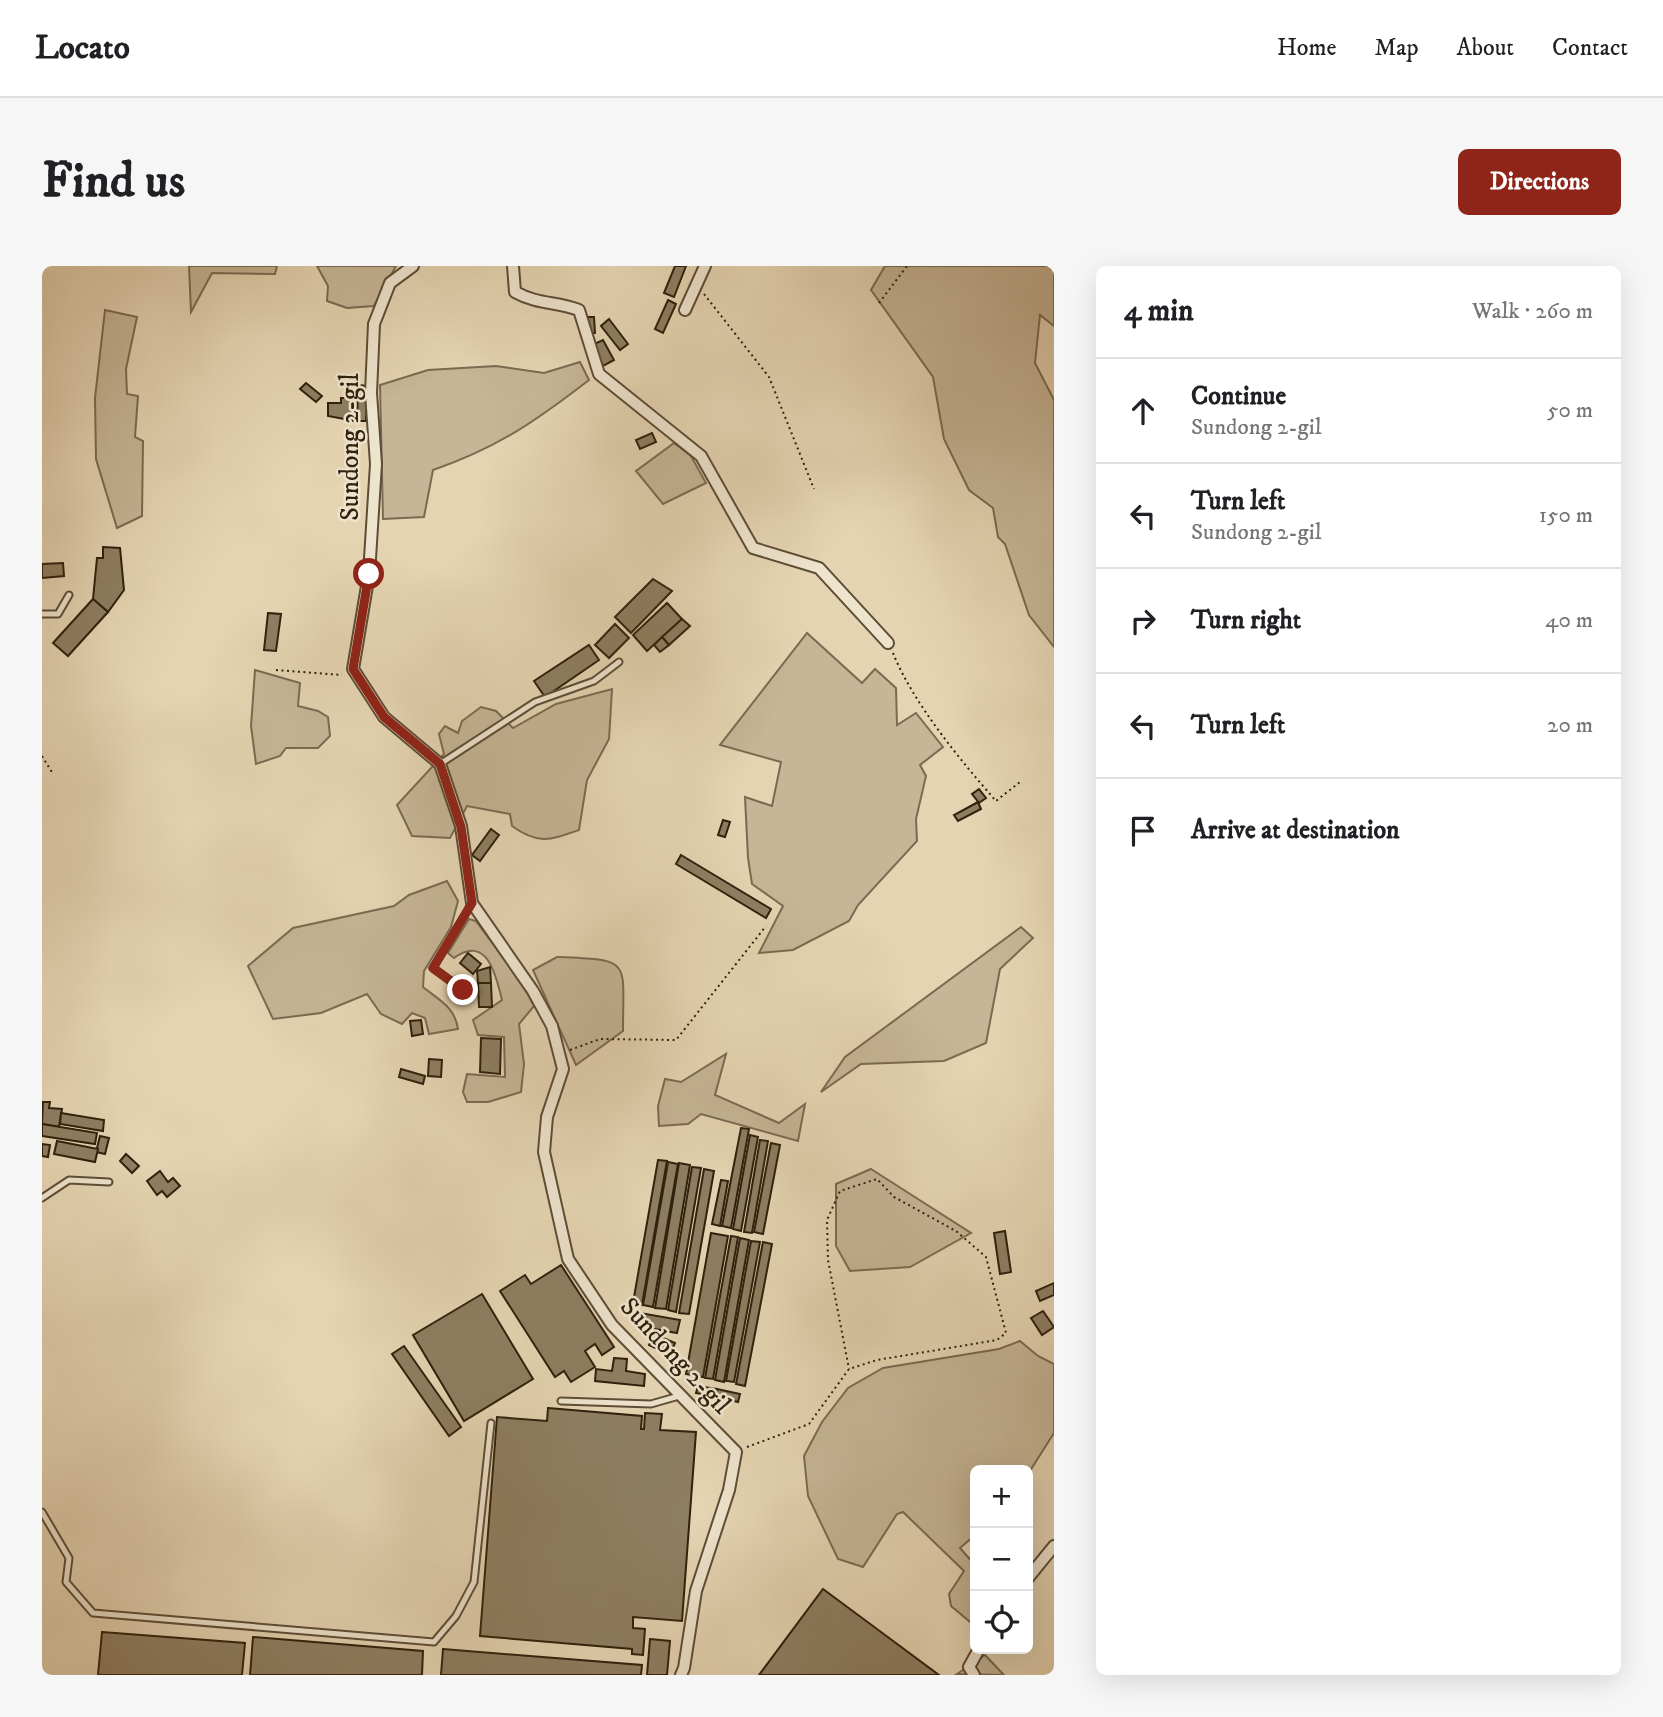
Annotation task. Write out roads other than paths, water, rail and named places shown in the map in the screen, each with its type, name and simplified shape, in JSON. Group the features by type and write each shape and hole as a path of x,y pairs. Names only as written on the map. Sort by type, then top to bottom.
{"street":[{"name":"Sundong 2-gil","path":"413,266 390,283 374,324 372,393 376,464 369,574 353,669 384,717 440,764 461,827 472,903 533,991 552,1026 563,1069 547,1117 544,1152 568,1259 612,1325 736,1452 729,1490 696,1591 681,1675"},
{"path":"513,266 515,292 536,303 563,304 579,310 599,374 701,456 753,548 819,568 888,643"},
{"path":"685,310 705,266"},
{"path":"1033,1572 1054,1546"},
{"path":"974,1675 969,1667 976,1654"}],"lane":[{"path":"42,614 58,614 69,595"},
{"path":"440,764 535,702 594,681 619,662"},
{"path":"463,990 433,968 472,903"},
{"path":"42,1198 69,1180 109,1182"},
{"path":"561,1401 651,1404 682,1395"},
{"path":"42,1512 69,1558 66,1582 93,1613 434,1642 456,1616 474,1583 491,1423"}]}
